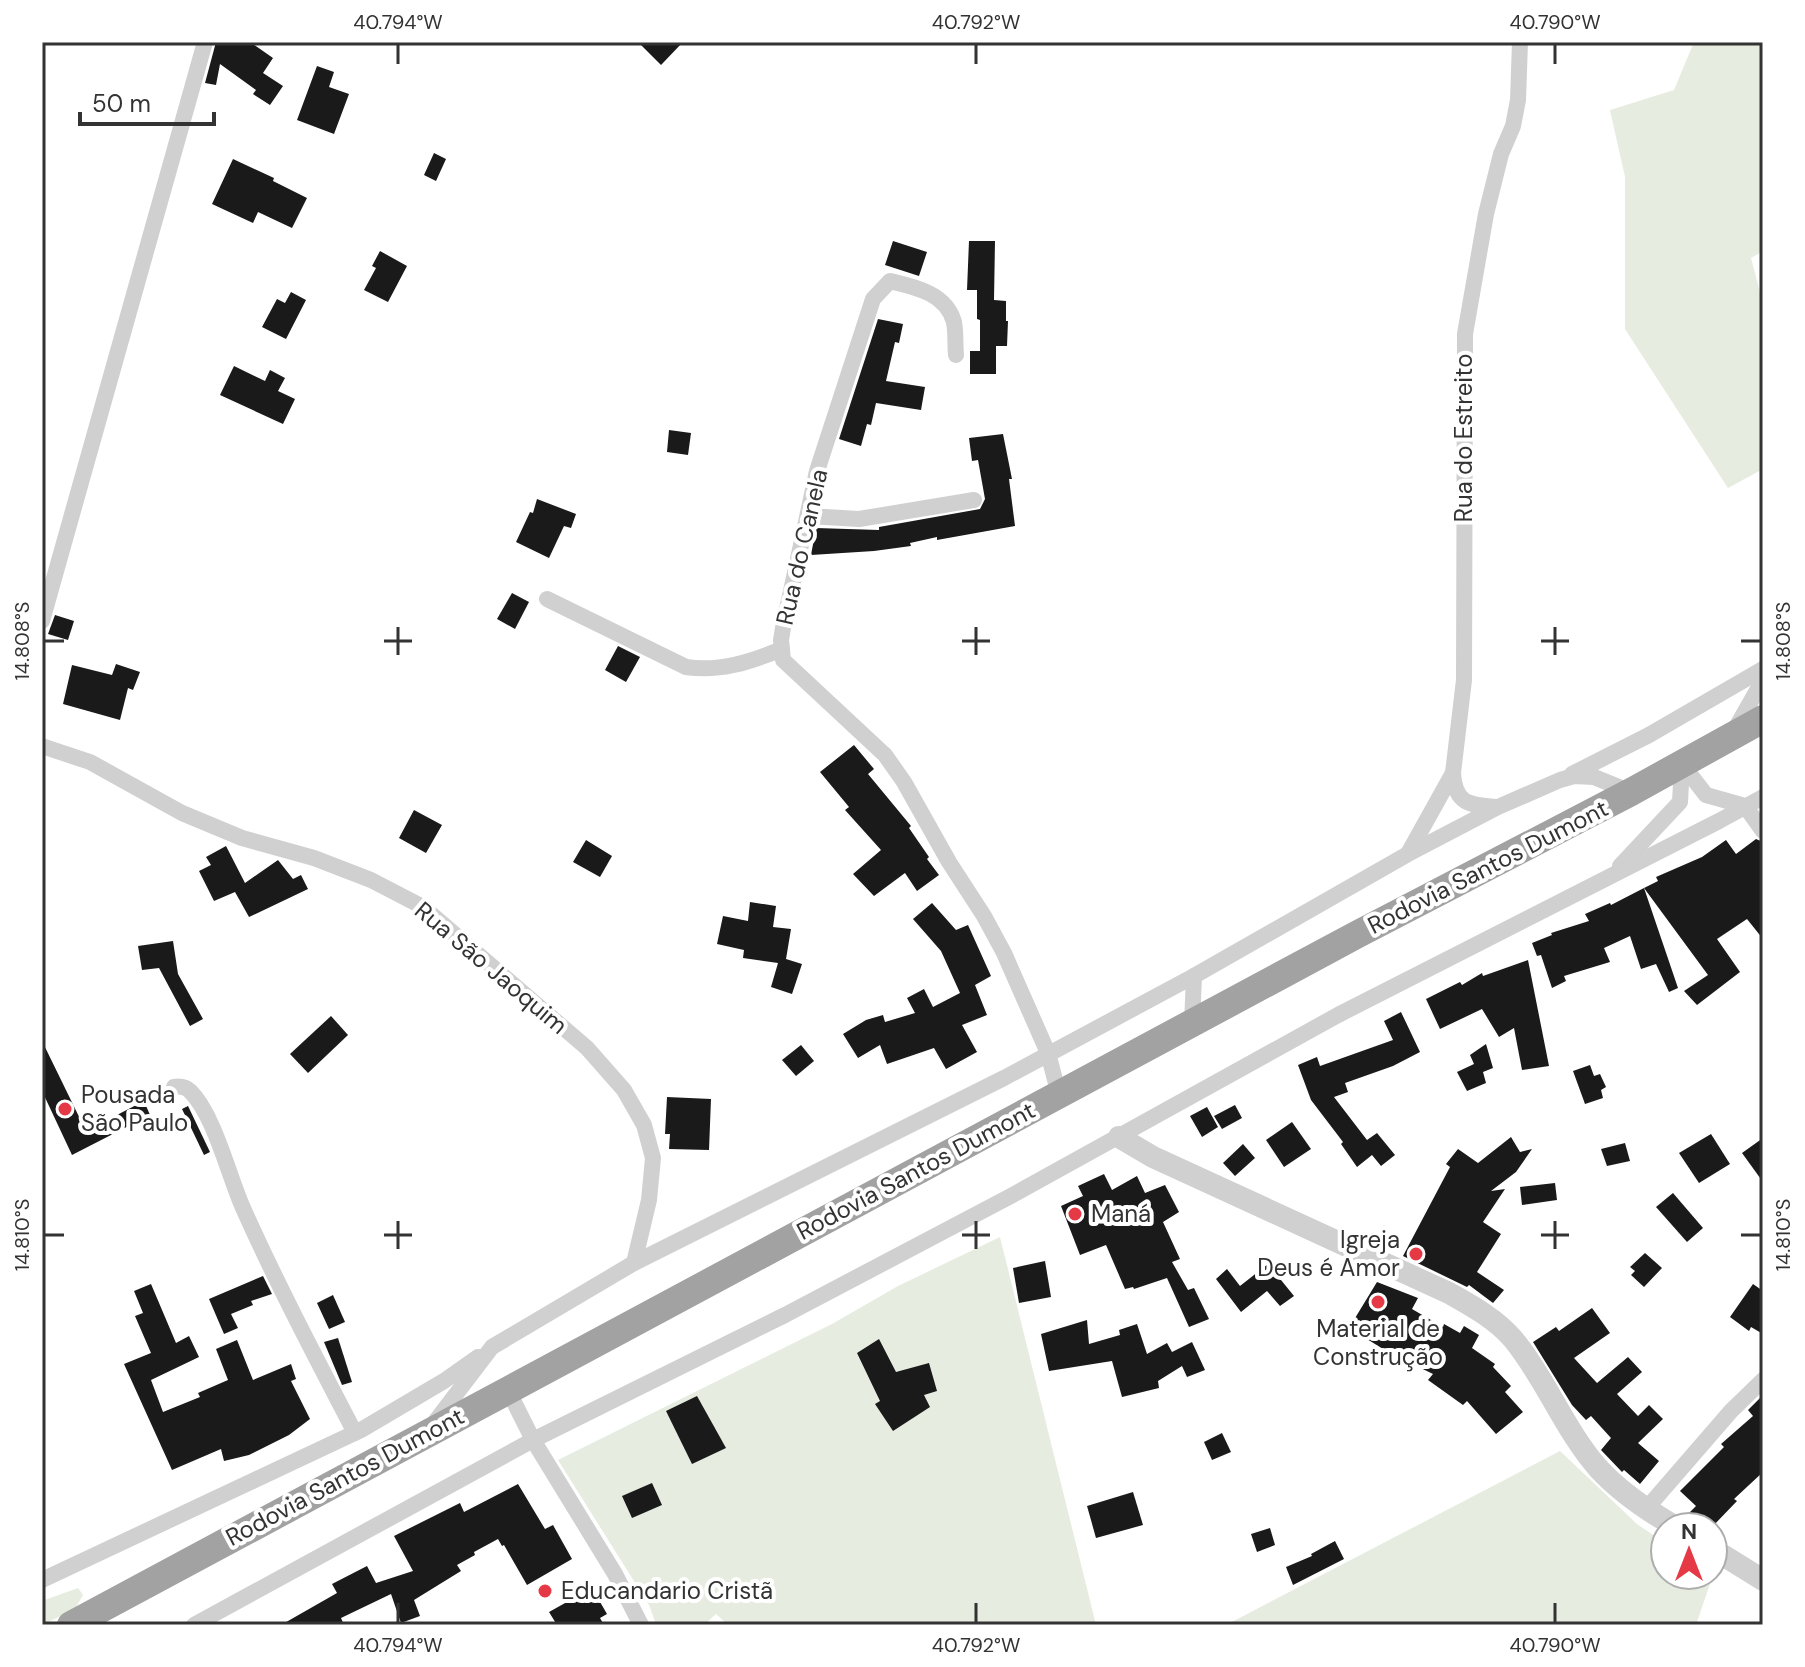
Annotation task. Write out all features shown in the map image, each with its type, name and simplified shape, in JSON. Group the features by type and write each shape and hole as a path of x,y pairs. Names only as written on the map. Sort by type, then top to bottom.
{"highway":[{"name":"Rodovia Santos Dumont","path":"71,1625 1763,719"}],"street":[{"path":"42,621 205,42"},
{"name":"Rua do Estreito","path":"1453,773 1464,680 1465,334 1486,214 1518,100 1520,42"},
{"name":"Rua do Canela","path":"956,355 954,321 942,301 919,288 890,281 873,299 817,471 783,628 783,660 885,755 904,782 1004,953 1048,1053 1059,1095"},
{"path":"808,516 859,519 974,500"},
{"path":"547,599 686,667 709,670 752,661 782,649"},
{"path":"42,1580 355,1433 634,1263 1004,1078 1194,976 1408,854 1649,735 1763,669"},
{"path":"1732,736 1763,680"},
{"name":"Rua São Jaoquim","path":"42,746 90,762 182,813 242,838 314,858 371,880 423,907 587,1048 624,1090 644,1125 653,1158 649,1200 634,1263"},
{"path":"1682,764 1706,795 1745,806 1763,831"},
{"path":"1611,876 1680,802 1682,764"},
{"path":"1453,773 1454,788 1459,798 1474,805 1498,807"},
{"path":"1408,854 1453,773"},
{"path":"1560,780 1574,776 1594,777 1631,792"},
{"path":"194,1625 533,1440 785,1315 1119,1137 1338,1015 1763,797"},
{"path":"1192,1024 1194,976"},
{"path":"174,1087 189,1088 200,1104 227,1163 241,1204 355,1433"},
{"path":"1119,1137 1153,1157 1449,1293 1489,1316 1513,1339 1598,1468 1652,1511"},
{"path":"425,1434 492,1347"},
{"path":"1647,1508 1731,1411 1763,1380"},
{"path":"508,1390 533,1440 615,1574 641,1625"},
{"path":"1729,1559 1763,1580"}],"shaded area":[{"path":"1694,42 1763,42 1763,251 1751,258 1763,304 1763,469 1728,488 1625,329 1625,177 1610,110 1674,90"},
{"path":"1000,1237 1096,1625 728,1625 716,1614 704,1625 656,1624 649,1605 558,1460"},
{"path":"1560,1451 1649,1532 1649,1591 1708,1591 1696,1625 1226,1625"},
{"path":"78,1588 83,1595 75,1609 42,1625 42,1601"}],"building":[{"path":"216,42 250,42 273,58 263,73 283,86 270,105 253,94 256,90 220,64 216,85 205,83"},
{"path":"638,42 683,42 661,65"},
{"path":"317,66 334,72 329,87 349,94 334,134 297,120"},
{"path":"434,153 446,159 436,181 424,175"},
{"path":"233,159 307,198 292,228 258,212 253,223 212,204"},
{"path":"893,241 927,252 919,276 885,265"},
{"path":"969,241 995,241 994,300 1006,301 1008,321 1007,346 996,346 996,374 970,374 970,351 980,351 980,320 977,319 977,290 967,290"},
{"path":"380,251 407,266 388,302 364,290 376,268 372,266"},
{"path":"291,292 306,300 286,339 262,327 277,299 285,303"},
{"path":"878,319 903,324 899,343 895,342 886,381 925,387 921,410 876,403 871,425 867,424 861,446 839,439"},
{"path":"234,366 265,381 270,370 285,378 278,391 295,399 283,424 220,395"},
{"path":"669,430 691,433 688,455 667,452"},
{"path":"1003,434 1012,479 1009,479 1015,526 937,540 937,537 910,543 911,546 811,555 816,528 879,530 879,527 980,509 985,499 978,460 972,461 969,438"},
{"path":"537,499 576,514 571,528 564,526 549,558 516,542 530,512 533,513"},
{"path":"512,593 529,602 515,629 497,619"},
{"path":"55,615 74,621 68,640 48,634"},
{"path":"618,646 640,657 626,682 605,670"},
{"path":"116,664 140,672 133,690 128,688 120,720 63,704 72,665 112,675"},
{"path":"854,745 874,769 868,774 911,826 909,828 939,875 917,891 905,873 874,896 853,874 881,850 845,810 849,807 820,772"},
{"path":"414,810 442,825 426,853 399,838"},
{"path":"1756,839 1763,842 1763,939 1747,919 1717,939 1740,972 1697,1005 1684,991 1708,975 1644,888 1658,881 1656,877 1702,857 1726,840 1736,854"},
{"path":"586,840 612,856 600,877 573,862"},
{"path":"226,846 245,883 278,860 293,879 301,875 308,889 249,917 235,892 214,901 199,871 211,865 206,857"},
{"path":"1644,888 1678,988 1669,992 1656,964 1641,969 1630,936 1604,948 1610,962 1564,976 1566,981 1552,988 1541,955 1537,956 1532,943 1551,933 1589,921 1585,914"},
{"path":"750,902 776,906 773,927 791,929 786,959 802,964 792,994 771,987 778,963 743,958 744,950 717,944 723,916 748,921"},
{"path":"932,903 956,930 968,925 991,976 975,985 987,1015 962,1025 977,1052 946,1069 934,1048 887,1064 880,1045 858,1058 843,1034 866,1020 883,1015 885,1022 915,1013 907,998 924,989 933,1007 960,993 941,951 913,919"},
{"path":"173,941 178,974 203,1019 190,1026 159,968 142,970 138,946"},
{"path":"1528,960 1549,1066 1522,1070 1514,1028 1499,1037 1482,1009 1440,1029 1426,999 1460,982 1462,985 1482,973 1483,976"},
{"path":"1401,1012 1420,1052 1393,1066 1345,1083 1348,1092 1334,1097 1367,1140 1377,1133 1395,1155 1381,1166 1372,1155 1357,1167 1341,1144 1343,1142 1311,1100 1298,1065 1317,1057 1320,1066 1393,1040 1384,1021"},
{"path":"331,1016 348,1035 308,1073 290,1054"},
{"path":"42,1041 86,1131 144,1101 150,1115 72,1155 42,1091"},
{"path":"1486,1044 1493,1068 1483,1072 1486,1083 1467,1091 1457,1072 1474,1064 1470,1055"},
{"path":"801,1045 814,1061 796,1076 782,1060"},
{"path":"1590,1065 1594,1076 1600,1074 1606,1087 1601,1090 1603,1098 1585,1104 1573,1071"},
{"path":"667,1097 711,1099 709,1150 669,1149 670,1134 665,1134"},
{"path":"1235,1105 1242,1118 1222,1129 1214,1116"},
{"path":"188,1106 210,1152 204,1155 182,1109"},
{"path":"1207,1107 1218,1127 1202,1137 1190,1116"},
{"path":"1292,1122 1311,1149 1284,1167 1266,1140"},
{"path":"1711,1134 1730,1164 1699,1183 1679,1153"},
{"path":"1511,1137 1520,1152 1532,1149 1516,1172 1491,1191 1505,1189 1483,1222 1501,1234 1477,1272 1504,1290 1493,1303 1469,1285 1467,1287 1403,1256 1450,1167 1446,1164 1458,1149 1478,1163"},
{"path":"1763,1138 1763,1182 1742,1153"},
{"path":"1625,1143 1630,1161 1607,1166 1601,1149"},
{"path":"1243,1144 1255,1158 1235,1176 1223,1163"},
{"path":"1104,1174 1112,1190 1137,1176 1145,1193 1165,1185 1179,1212 1163,1222 1180,1259 1172,1262 1188,1290 1194,1288 1209,1319 1189,1327 1167,1278 1125,1289 1106,1245 1080,1255 1061,1206 1083,1196 1078,1186"},
{"path":"1555,1183 1557,1200 1522,1205 1520,1187"},
{"path":"1673,1193 1703,1228 1687,1242 1656,1207"},
{"path":"1645,1253 1662,1268 1644,1287 1631,1275 1635,1271 1630,1267"},
{"path":"1045,1261 1051,1297 1019,1303 1013,1268"},
{"path":"1268,1264 1294,1296 1280,1306 1267,1291 1241,1312 1216,1279 1227,1269 1240,1286"},
{"path":"263,1276 272,1294 251,1301 253,1305 231,1314 238,1328 224,1334 209,1299"},
{"path":"1377,1282 1418,1298 1412,1309 1443,1327 1444,1324 1460,1333 1464,1326 1479,1335 1472,1348 1495,1364 1493,1367 1511,1386 1505,1392 1523,1412 1496,1434 1467,1401 1463,1405 1428,1380 1433,1374 1349,1328"},
{"path":"151,1284 176,1343 189,1336 199,1357 151,1380 163,1412 200,1397 198,1393 228,1380 216,1349 237,1340 253,1380 291,1364 296,1379 291,1381 310,1419 289,1435 249,1455 224,1461 221,1449 172,1470 124,1364 151,1353 135,1316 143,1313 134,1291"},
{"path":"1753,1284 1763,1291 1763,1334 1751,1327 1749,1331 1730,1317"},
{"path":"333,1295 345,1322 329,1329 317,1303"},
{"path":"1592,1308 1610,1333 1574,1358 1597,1383 1628,1357 1642,1372 1617,1394 1638,1416 1649,1405 1663,1419 1638,1443 1659,1461 1640,1484 1624,1470 1622,1472 1601,1450 1611,1438 1591,1416 1586,1420 1572,1405 1533,1342 1556,1327 1559,1331"},
{"path":"1087,1320 1089,1344 1120,1335 1119,1330 1137,1324 1147,1354 1167,1343 1172,1352 1192,1342 1205,1370 1187,1377 1182,1366 1158,1381 1159,1388 1122,1397 1112,1361 1049,1371 1041,1334"},
{"path":"338,1338 352,1382 342,1385 324,1342"},
{"path":"879,1339 896,1372 929,1363 937,1391 924,1395 930,1407 893,1431 875,1404 880,1401 857,1353"},
{"path":"1763,1395 1763,1472 1734,1499 1737,1501 1727,1511 1691,1511 1696,1506 1680,1491 1724,1447 1721,1444 1753,1416 1748,1410"},
{"path":"697,1396 726,1448 692,1464 666,1411"},
{"path":"1222,1433 1231,1452 1212,1460 1204,1442"},
{"path":"652,1483 662,1505 632,1518 622,1496"},
{"path":"518,1484 545,1529 553,1525 572,1559 527,1585 498,1539 457,1565 461,1571 414,1600 420,1616 401,1623 391,1594 341,1618 344,1625 281,1625 337,1593 332,1584 367,1566 376,1583 413,1571 394,1536 460,1503 464,1512"},
{"path":"1133,1492 1143,1525 1096,1538 1087,1506"},
{"path":"1270,1528 1275,1545 1257,1552 1251,1534"},
{"path":"1335,1541 1344,1559 1293,1585 1286,1567 1312,1556"},
{"path":"592,1588 607,1614 600,1618 604,1625 557,1625 549,1612"}],"place":[{"name":"Pousada São Paulo","path":"65,1109"},
{"name":"Maná","path":"1075,1214"},
{"name":"Igreja Deus é Amor","path":"1416,1254"},
{"name":"Material de Construção","path":"1378,1302"},
{"name":"Educandario Cristã","path":"545,1591"}]}
